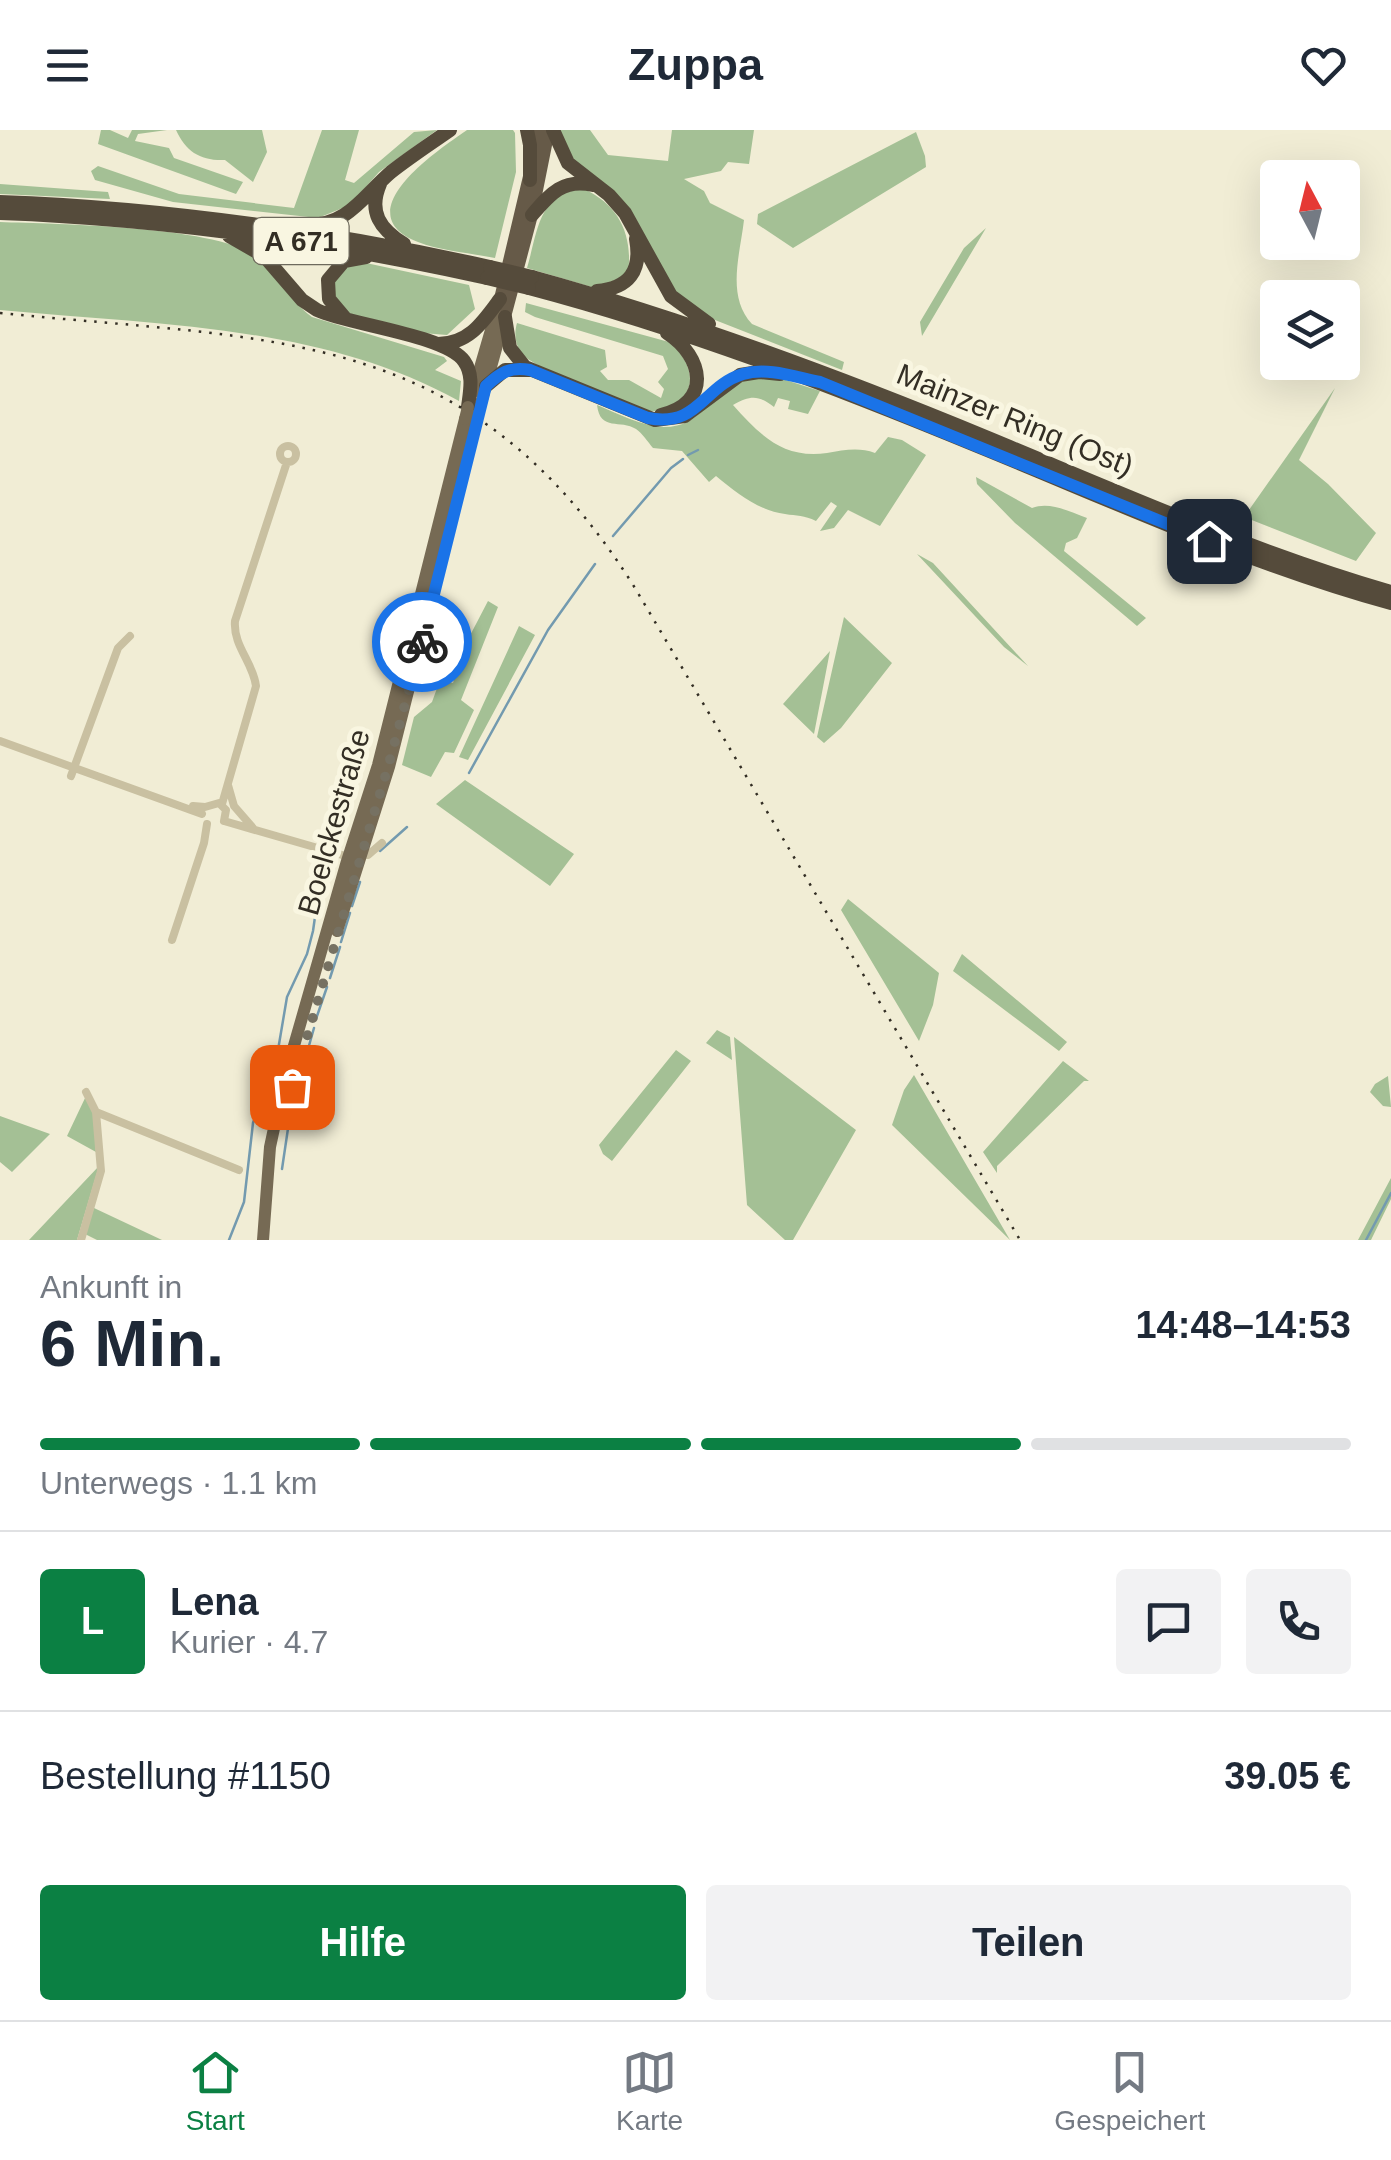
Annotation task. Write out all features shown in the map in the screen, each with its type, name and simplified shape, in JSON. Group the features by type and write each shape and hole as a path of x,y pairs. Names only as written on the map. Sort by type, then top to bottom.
{"highway":[{"path":"261,224 316,225 335,221 352,212 383,180 450,130"},
{"path":"527,130 530,180"},
{"path":"437,344 468,336 500,299 540,130"},
{"path":"552,130 568,163 600,188 632,223 671,296 731,337"},
{"path":"552,130 505,317 513,355 530,370 655,420 685,416 725,383 750,373 773,372 820,382"},
{"path":"383,180 375,199 377,219 407,254"},
{"path":"532,215 566,184 587,183 600,188"},
{"name":"A 671","path":"0,202 150,211 261,224 586,292 731,337"},
{"name":"A 671","path":"0,212 200,227 407,254"},
{"path":"586,292 618,288 631,278 638,252 632,223"},
{"path":"200,227 250,245 271,262 309,305 350,321 437,344 457,354 466,364 471,382 472,416"},
{"path":"350,321 329,300 327,286 334,269 344,260 358,257 407,254"},
{"name":"A 671","path":"530,282 820,382"},
{"path":"634,318 684,345 694,358 697,373 693,392 678,409 655,415 634,413"},
{"name":"Mainzer Ring (Ost)","path":"731,337 1230,537 1391,592"},
{"path":"486,386 505,370 530,370"},
{"name":"Mainzer Ring (Ost)","path":"820,382 1244,554 1391,603"}],"main road":[{"path":"472,416 500,299"},
{"path":"472,416 486,386 505,317"},
{"name":"Boelckestraße","path":"263,1240 276,1114 416,666 472,416"},
{"name":"Boelckestraße","path":"271,1240 285,1114 353,858"}],"street":[{"path":"225,818 219,803 256,686 237,642 235,621 288,462"},
{"path":"72,776 118,648 130,636"},
{"path":"0,741 204,810 219,803"},
{"path":"227,780 234,806 254,828"},
{"path":"204,810 211,825"},
{"path":"172,940 211,825 225,818 353,858 367,855 382,843"},
{"path":"80,1240 101,1171 96,1112 86,1092"},
{"path":"96,1112 239,1170"}],"green space":[{"path":"101,130 128,138 132,130 167,130 138,134 135,141 169,148 174,158 243,182 236,194 98,144"},
{"path":"176,130 262,130 267,152 253,182 225,160 195,154"},
{"path":"322,130 359,130 345,180 354,183 414,132 437,130 379,172 350,205 318,218 173,202 95,180 91,171 98,166 179,194 294,208"},
{"path":"467,130 515,133 516,172 495,258 418,242 398,230 390,215 393,199 404,183"},
{"path":"558,130 590,130 608,155 668,161 672,130 754,130 749,164 728,162 721,171 684,179 704,191 710,203 744,220 737,288 744,313 752,324 844,362 842,370 715,320 677,296 645,239 576,167"},
{"path":"916,132 926,167 793,248 757,224 758,214"},
{"path":"0,184 108,192 110,199 0,194"},
{"path":"584,189 616,214 628,248 628,275 595,288 527,268 542,216 549,206 557,197"},
{"path":"0,222 132,228 233,245 262,262 312,317 444,357 447,361 435,370 461,381 459,401 406,376 294,342 177,325 0,310"},
{"path":"986,228 922,336 920,322 964,248"},
{"path":"366,263 469,285 475,309 447,335 410,332 347,314 330,288 340,267"},
{"path":"526,303 669,342 687,365 687,392 672,405 650,411 543,368 519,350 517,323 605,350 607,367 600,371 608,380 629,380 661,398 664,389 658,382 668,369 663,356 535,317 525,312"},
{"path":"773,376 820,391 808,414 788,409 790,401 778,398 774,407 754,398 733,405 753,426 785,449 811,454 851,450 875,453 888,437 902,440 926,455 880,526 848,510 834,528 820,531 837,506 831,502 816,521 765,509 716,476 709,482 682,451 653,448 636,429 602,419 597,405 647,424 677,426 688,422 735,383"},
{"path":"1335,388 1299,460 1376,533 1356,561 1244,517"},
{"path":"976,477 1032,508 1053,507 1087,518 1077,538 1066,543 1064,551 1146,618 1137,626 1015,523 977,484"},
{"path":"917,554 933,563 1028,666 1004,647"},
{"path":"488,601 498,607 461,700 474,710 454,753 445,752 431,777 402,765 414,717 432,702 440,680 453,683 464,647"},
{"path":"844,617 892,663 841,728 824,743 817,737"},
{"path":"519,626 535,635 468,760 459,757"},
{"path":"830,651 814,734 783,704"},
{"path":"465,780 574,854 550,886 436,804"},
{"path":"848,899 939,973 933,1005 919,1041 841,910"},
{"path":"962,954 1067,1042 1059,1051 953,971"},
{"path":"717,1030 730,1037 732,1060 706,1043"},
{"path":"734,1037 856,1130 793,1240 785,1240 747,1205"},
{"path":"676,1050 691,1061 612,1161 599,1145"},
{"path":"1063,1061 1089,1081 1084,1081 997,1166 997,1173 983,1152"},
{"path":"914,1075 1010,1240 892,1125 904,1090"},
{"path":"1388,1076 1391,1107 1383,1106 1370,1092"},
{"path":"86,1096 94,1116 96,1152 67,1136"},
{"path":"0,1116 50,1134 12,1172 0,1162"},
{"path":"99,1166 77,1240 29,1240"},
{"path":"1391,1178 1391,1199 1371,1240 1358,1240"},
{"path":"94,1208 162,1240 97,1240 85,1234"}],"waterway":[{"path":"688,455 698,450"},
{"path":"613,536 683,459"},
{"path":"469,773 548,630 595,564"},
{"path":"380,851 407,827"},
{"path":"229,1240 244,1202 253,1123 277,1056 287,997 307,954 320,882 330,878"},
{"path":"352,906 360,882"},
{"path":"341,942 350,913"},
{"path":"330,978 340,947"},
{"path":"316,1019 327,987"},
{"path":"291,1109 314,1028"},
{"path":"282,1169 290,1115"},
{"path":"1366,1240 1391,1193"}],"railway":[{"path":"0,313 192,331 279,343 359,362 434,393 505,438 572,502 635,588 1020,1240"}],"way so far":[{"path":"292,1087 422,642"}],"route":[{"path":"422,642 486,386 511,369 530,370 648,418 662,420 685,416 740,375 773,372 820,382 1209,541"}]}
